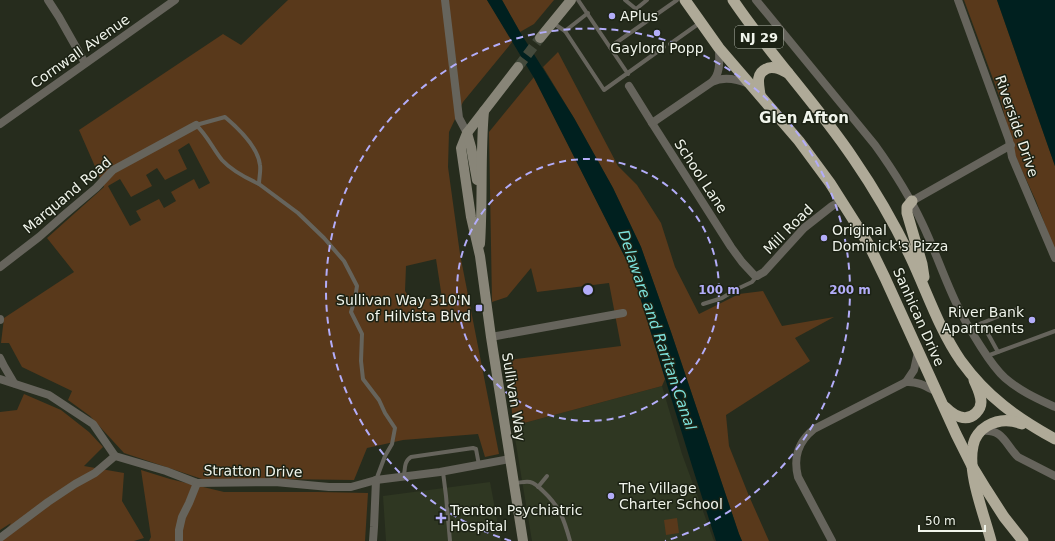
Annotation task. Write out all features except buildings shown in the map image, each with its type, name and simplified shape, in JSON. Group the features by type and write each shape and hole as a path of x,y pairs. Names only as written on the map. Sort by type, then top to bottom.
{"highway":[{"name":"Sanhican Drive","path":"686,0 719,48 799,141 841,201 869,245 886,278 918,352 972,466 1004,517 1023,541"},
{"name":"NJ 29","path":"733,0 757,34 832,128 880,199 897,230 953,349 968,369 999,403 1021,420 1055,439"},
{"path":"760,96 758,79 762,71 774,67 788,73"},
{"path":"912,202 907,207 907,213 922,264 928,296"},
{"path":"942,404 953,414 960,417 970,417 977,412 980,406 980,398 968,369"},
{"path":"991,541 976,489 972,466 973,444 981,431 991,424 1004,420 1018,422 1034,428"}],"main road":[{"path":"540,38 571,0"},
{"name":"Sullivan Way","path":"518,66 467,133 461,148 471,217 480,256 491,337 523,541"},
{"name":"Sullivan Way","path":"480,256 482,218 481,148 484,111"},
{"path":"467,133 482,198"}],"street":[{"path":"48,0 85,63"},
{"name":"Cornwall Avenue","path":"0,124 175,0"},
{"path":"445,0 459,118 467,133"},
{"path":"756,0 875,145 893,170 923,224 960,312 993,365 1004,377 1016,386 1055,407"},
{"name":"Riverside Drive","path":"958,0 1010,145 1012,158 1055,258"},
{"path":"712,82 717,76 719,69 719,48"},
{"path":"652,123 712,82 719,79 735,79 750,84"},
{"name":"School Lane","path":"629,86 731,247 742,262 756,276"},
{"name":"Marquand Road","path":"0,267 39,237 96,188 113,170 196,126"},
{"path":"912,202 1010,145"},
{"name":"Mill Road","path":"756,276 764,272 771,265 804,228 832,206 841,201"},
{"path":"491,337 623,313"},
{"path":"906,382 914,370 918,352"},
{"path":"0,358 14,383"},
{"path":"0,378 49,395 93,424 115,456 95,473 48,502 0,538"},
{"path":"832,541 798,477 796,458 798,448 803,440 814,429 906,382 914,382 937,392"},
{"path":"981,431 989,431 999,434 1018,457 1055,476"},
{"name":"Stratton Drive","path":"115,456 166,471 197,483 275,482 329,487 351,487 376,480 443,471 510,459"},
{"path":"373,541 376,480"},
{"path":"179,541 179,530 182,516 197,483"}],"lane":[{"path":"578,0 628,74"},
{"path":"625,0 636,9 647,0"},
{"path":"610,47 677,0"},
{"path":"565,31 588,13"},
{"path":"670,44 701,22"},
{"path":"552,23 565,31 604,90 664,48"},
{"path":"196,126 225,117 235,125 256,151 260,164 259,184"},
{"path":"196,126 202,131 222,160 231,168 259,184 298,213 324,238 344,261 357,286 351,312 362,334 361,361 363,379 379,400 385,413 395,428 392,444 385,456 376,480"},
{"path":"703,304 722,298 752,282 756,276"},
{"path":"969,328 1017,309"},
{"path":"982,323 998,352"},
{"path":"987,356 1055,331"},
{"path":"404,476 405,463 410,457 473,448 476,449 479,465"},
{"path":"443,471 450,541"},
{"path":"538,487 546,476"},
{"path":"514,483 530,482 548,496 558,508 570,541"}],"shaded area":[{"path":"288,0 487,0 513,41 463,102 449,132 448,167 460,254 499,454 485,457 478,434 403,440 367,448 354,480 202,479 124,453 90,416 68,400 72,391 22,367 9,343 1,343 4,318 74,272 47,238 104,187 79,130 223,34 241,45","holes":["189,143 210,183 199,189 194,179 171,192 176,201 164,208 159,199 136,211 141,220 130,226 108,186 120,179 131,197 152,186 146,175 157,168 165,180 187,169 178,150","436,259 442,298 411,300 405,291 406,266"]},
{"path":"502,0 554,0 534,24 520,32"},
{"path":"964,0 997,0 1055,166 1055,251 1036,201 1015,155 1000,98"},
{"path":"558,52 618,166 637,185 661,223 675,267 699,314 739,294 763,291 782,326 834,317 795,338 810,361 726,415 729,446 769,541 742,541 641,247 613,188 574,118 543,67"},
{"path":"534,77 632,271 665,379 662,386 513,426 508,360 621,346 609,283 537,292 531,268 507,297 492,302 489,132"},
{"name":"The Village Charter School","path":"662,386 682,454 714,541 532,541 513,426"},
{"path":"24,394 61,410 89,432 103,447 84,466 124,473 122,501 144,538 134,541 0,541 11,523 0,530 0,412 17,410"},
{"path":"141,470 170,479 224,492 368,493 365,541 149,541 151,537"},
{"name":"Trenton Psychiatric Hospital","path":"490,482 501,541 386,541 383,496"},
{"path":"677,518 679,533 666,535 664,520"}],"water":[{"name":"Delaware and Raritan Canal","path":"487,0 502,0 520,32 574,118 613,188 641,247 742,541 716,541 632,271 534,78"},
{"path":"997,0 1055,0 1055,166"}],"tunnel":[{"path":"518,67 540,38"}],"place":[{"name":"APlus","path":"612,16"},
{"name":"Gaylord Popp","path":"657,33"},
{"name":"Original Dominick's Pizza","path":"824,238"},
{"name":"Sullivan Way 310'N of Hilvista Blvd","path":"479,308"},
{"name":"River Bank Apartments","path":"1032,320"},
{"name":"The Village Charter School","path":"611,496"},
{"name":"Trenton Psychiatric Hospital","path":"441,518"}],"district":[{"name":"Glen Afton","path":"804,118"}]}
